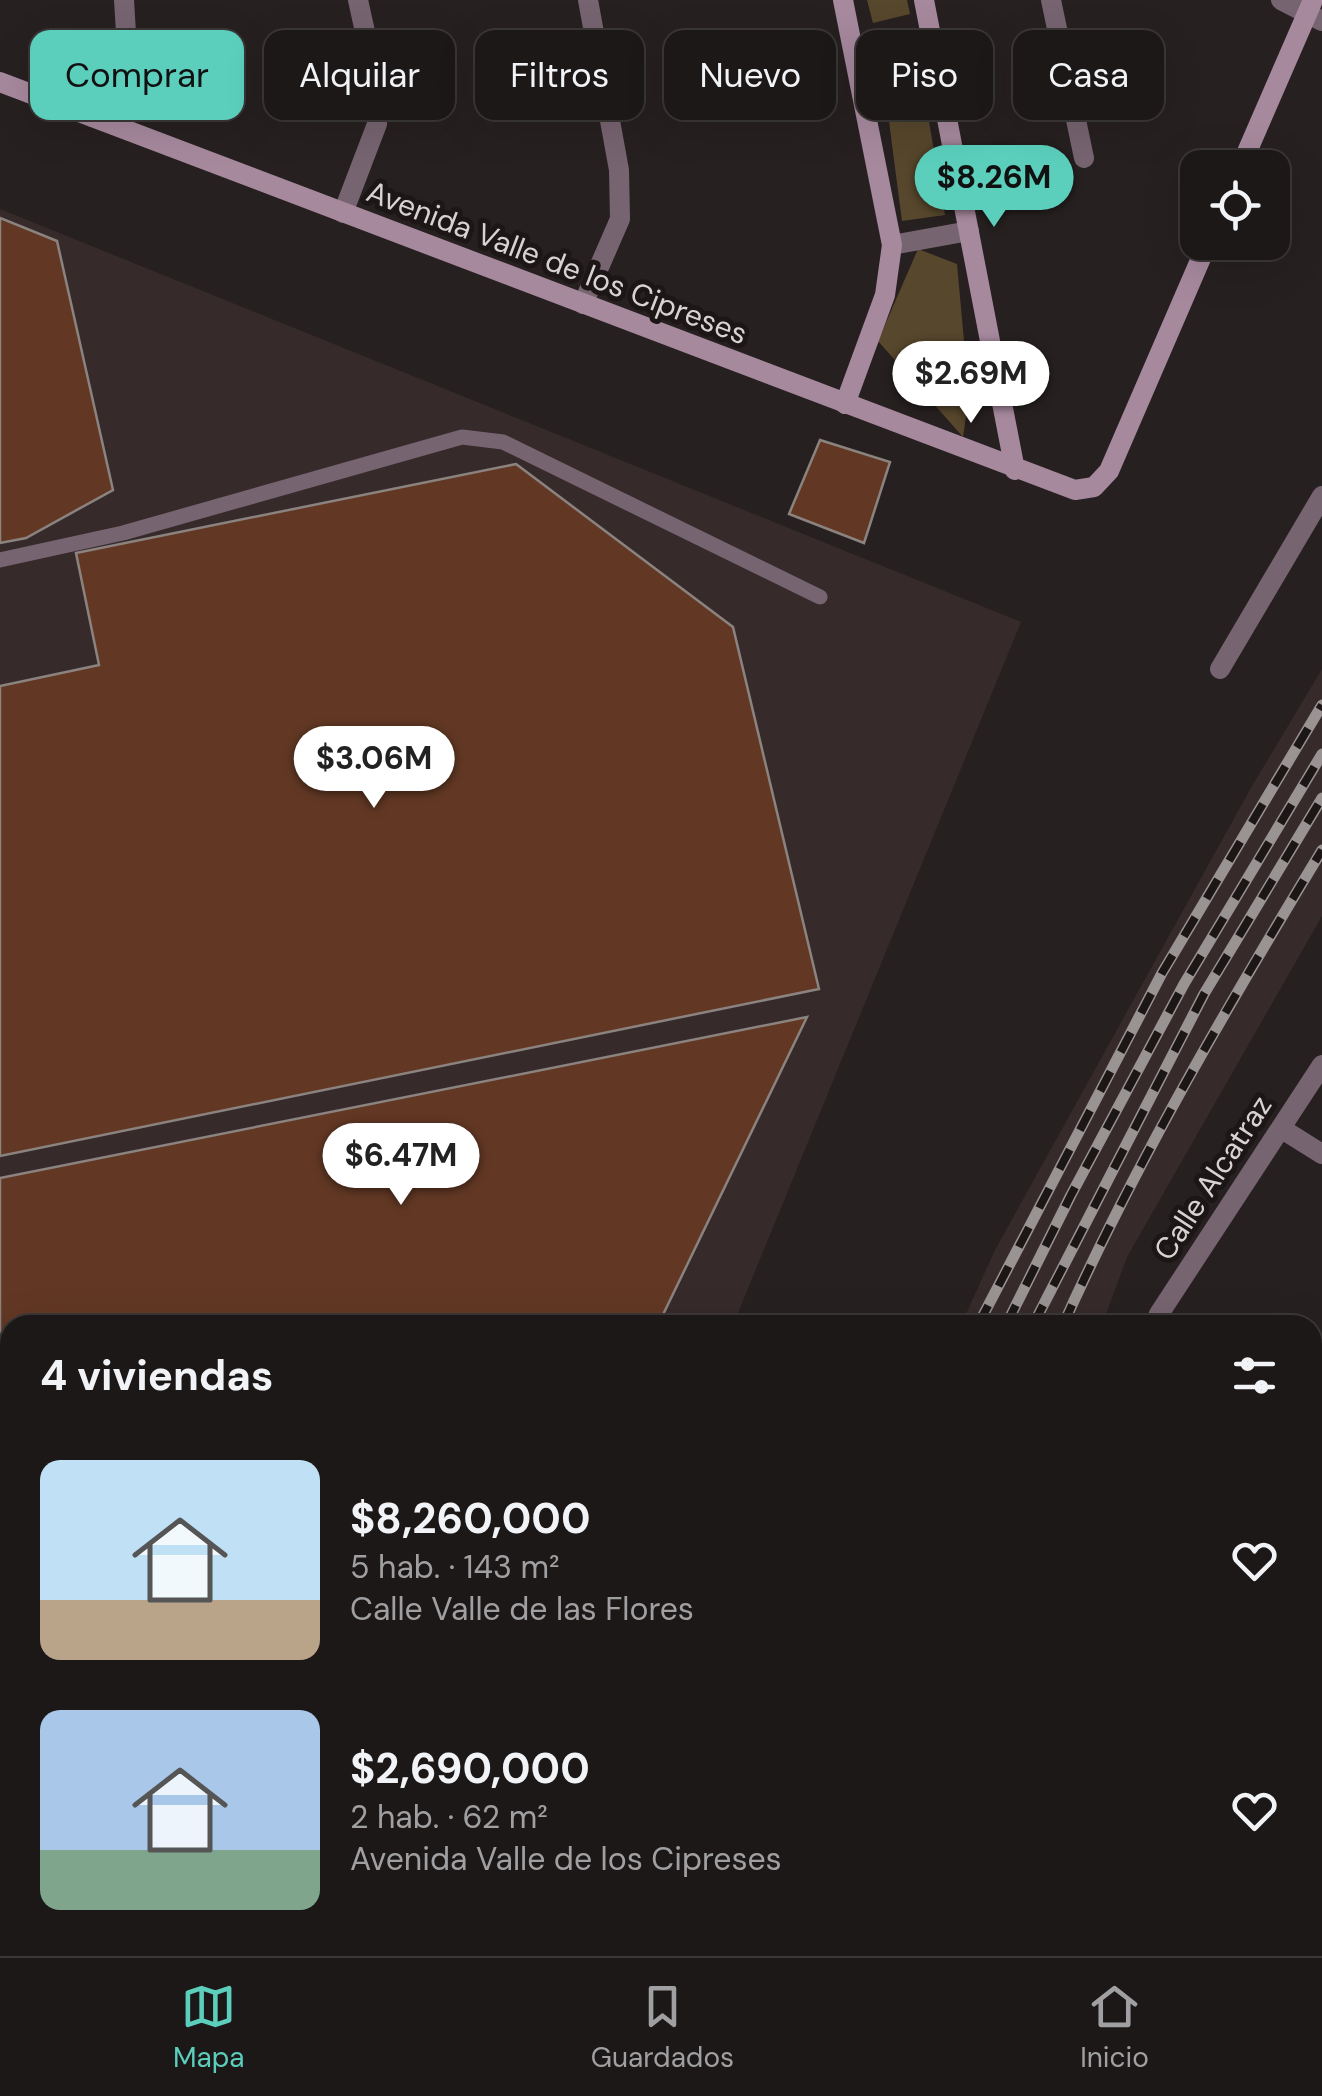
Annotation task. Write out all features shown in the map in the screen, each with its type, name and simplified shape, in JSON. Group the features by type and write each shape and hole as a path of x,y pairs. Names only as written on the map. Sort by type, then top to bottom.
{"street":[{"path":"124,0 126,30"},
{"path":"343,213 377,124 374,77 358,0"},
{"path":"583,304 620,219 620,170 588,0"},
{"path":"843,0 892,245 885,295 845,404"},
{"path":"924,0 1015,470"},
{"path":"1051,0 1084,158"},
{"path":"1249,150 1314,12 1282,0"},
{"name":"Avenida Valle de los Cipreses","path":"0,82 30,93"},
{"name":"Avenida Valle de los Cipreses","path":"100,120 1075,490 1094,487 1109,471 1200,260"},
{"path":"892,245 969,231"},
{"path":"1220,670 1322,496"},
{"name":"Calle Alcatraz","path":"1161,1315 1322,1065"},
{"path":"1282,1129 1322,1154"}],"lane":[{"path":"0,560 123,533 462,437 503,442 820,597"}],"shaded area":[{"path":"867,0 907,0 910,14 873,23"},
{"path":"889,120 929,120 945,215 902,221"},
{"path":"0,209 1021,622 737,1315 0,1315"},
{"path":"918,249 957,264 969,396 963,437 878,341"},
{"path":"1322,669 1322,916 1127,1257 1106,1315 966,1315 995,1250 1252,786"}],"building":[{"path":"0,218 57,241 113,490 26,538 0,543"},
{"path":"820,440 890,462 864,543 789,514"},
{"path":"516,464 733,627 819,989 0,1156 0,686 99,665 76,553"},
{"path":"807,1017 663,1315 0,1315 0,1178"}],"railway":[{"path":"983,1315 1162,973 1322,705"},
{"path":"1011,1315 1184,984 1322,754"},
{"path":"1038,1315 1204,994 1322,798"},
{"path":"1068,1315 1153,1143 1322,850"}]}
